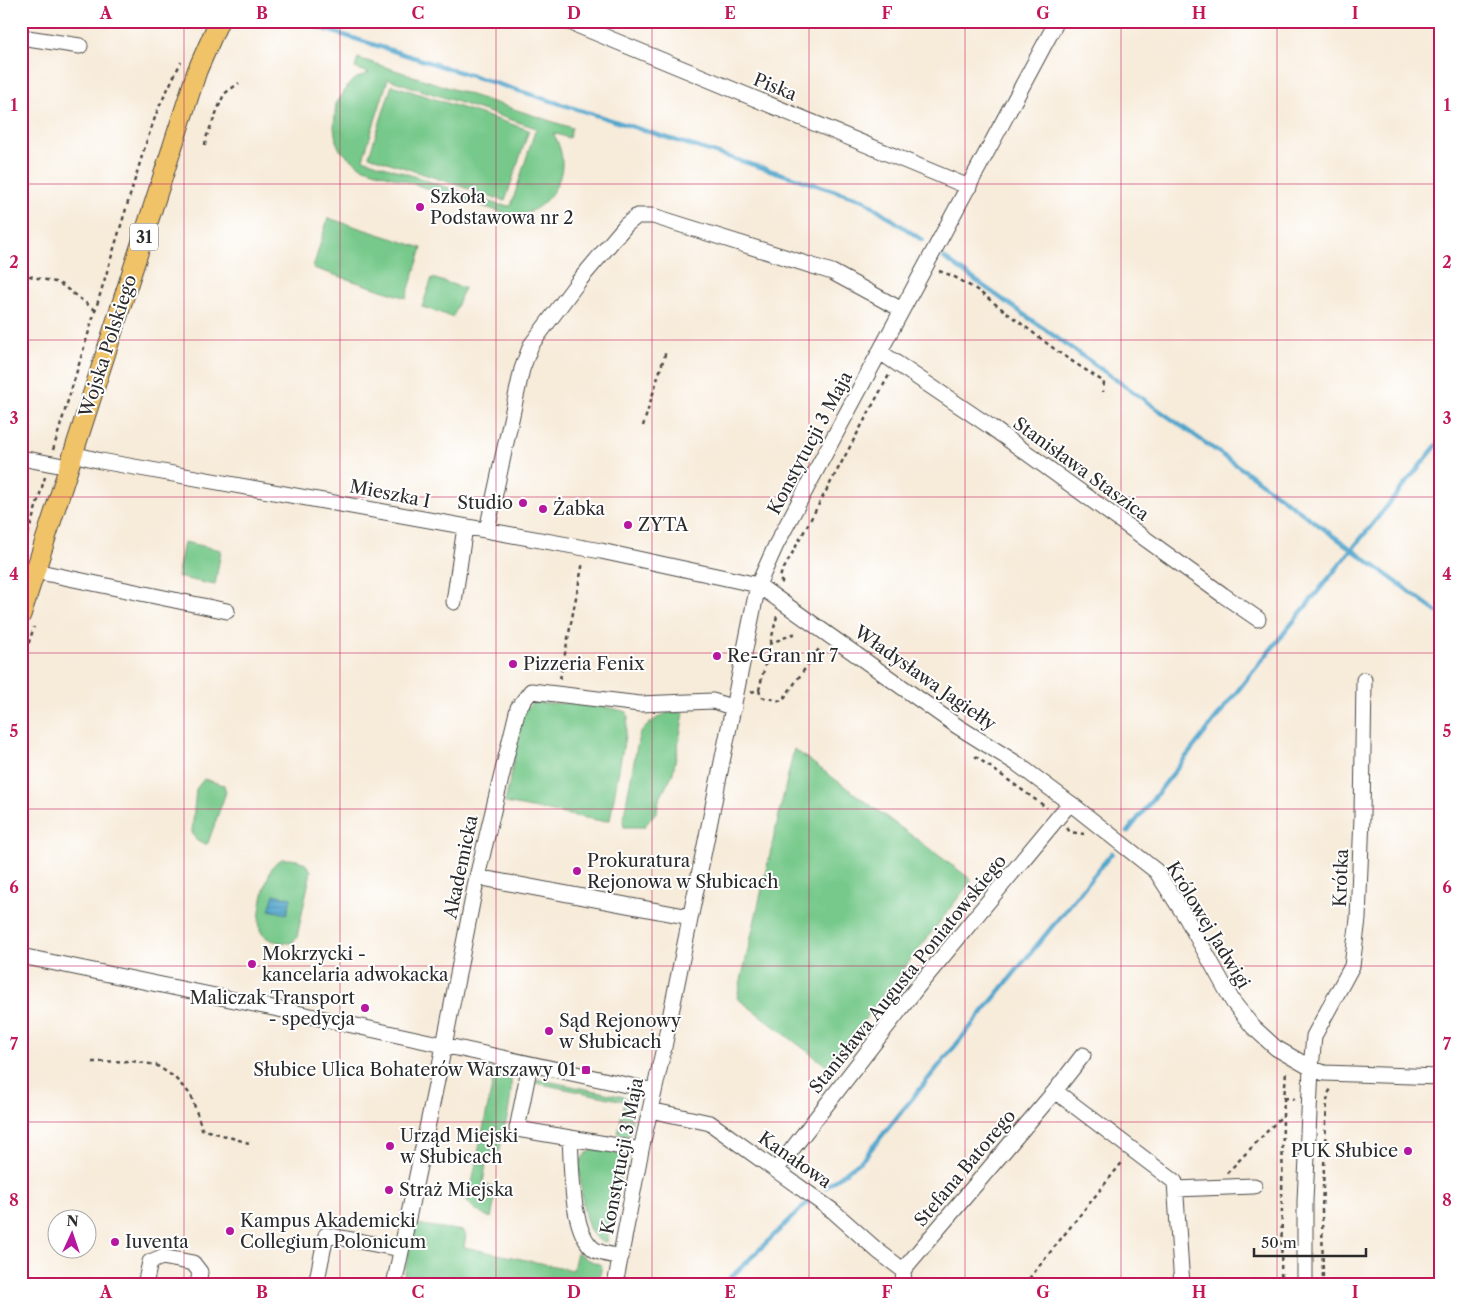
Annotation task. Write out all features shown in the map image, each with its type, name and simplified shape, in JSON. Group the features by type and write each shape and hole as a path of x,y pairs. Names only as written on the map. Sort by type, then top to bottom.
{"main road":[{"name":"Wojska Polskiego","path":"21,615 197,71 220,21"}],"street":[{"name":"Piska","path":"567,21 969,187"},
{"name":"Konstytucji 3 Maja","path":"615,1285 641,1150 758,585 773,551 1057,21"},
{"path":"21,37 80,46"},
{"path":"487,530 522,369 531,345 578,282 626,225 637,216 653,216 832,272 902,310"},
{"name":"Stanisława Staszica","path":"880,352 991,427 1258,619"},
{"name":"Mieszka I","path":"21,458 100,461 586,548 758,585"},
{"path":"454,602 466,527"},
{"path":"36,571 56,577 228,611"},
{"name":"Władysława Jagiełły","path":"758,585 957,726 1016,763 1070,803"},
{"name":"Krótka","path":"1305,1285 1305,1201 1314,1036 1352,966 1358,919 1361,864 1364,680"},
{"name":"Akademicka","path":"394,1285 477,877 518,708 531,692 640,704 713,701 734,708"},
{"name":"Królowej Jadwigi","path":"1070,803 1156,870 1187,918 1233,1002 1253,1027 1276,1048 1311,1068"},
{"name":"Stanisława Augusta Poniatowskiego","path":"776,1170 919,985 1070,803"},
{"path":"477,877 690,917"},
{"path":"21,956 283,1010 654,1091"},
{"name":"Stefana Batorego","path":"904,1277 1083,1055"},
{"path":"530,1064 517,1129 641,1150"},
{"path":"1311,1068 1324,1073 1440,1077"},
{"path":"1055,1091 1133,1149 1176,1185 1212,1188 1254,1186"},
{"name":"Kanałowa","path":"650,1110 710,1123 833,1211 904,1277"},
{"path":"570,1138 573,1183 582,1232 596,1251 621,1257"},
{"path":"1176,1185 1182,1285"},
{"path":"316,1285 326,1235 401,1249"},
{"path":"145,1285 150,1262 162,1257 193,1263 200,1272 198,1285"}],"path":[{"path":"53,450 145,146 158,109 182,59"},
{"path":"205,145 206,138 224,94 240,83"},
{"path":"935,269 953,276 977,290 1061,354 1104,382 1103,392"},
{"path":"21,274 59,283 96,310"},
{"path":"644,426 666,351"},
{"path":"785,585 780,580 781,574 896,362"},
{"path":"27,538 46,475"},
{"path":"557,694 586,548"},
{"path":"777,614 785,620"},
{"path":"769,644 800,631 792,626"},
{"path":"759,690 761,697 782,701 821,646 814,641"},
{"path":"92,1062 132,1061 156,1065 174,1077 190,1095 202,1128 249,1143"},
{"path":"1281,1285 1283,1115 1286,1070"},
{"path":"1323,1285 1322,1210 1328,1101"},
{"path":"1212,1188 1283,1115"},
{"path":"1024,1285 1133,1149"},
{"path":"460,1158 489,1163"}],"green space":[{"path":"358,58 572,128 569,138 553,133 562,158 556,187 545,202 530,212 507,214 361,167 340,150 336,141 334,127 336,104 350,83 369,73 355,68","holes":["388,79 536,128 511,206 499,205 363,159"]},
{"path":"392,85 529,130 505,201 369,156"},
{"path":"328,218 422,248 406,298 313,268"},
{"path":"432,278 464,288 453,317 422,307"},
{"path":"184,542 221,550 215,585 177,577"},
{"path":"532,703 592,705 627,712 628,719 610,820 602,821 505,803 524,711"},
{"path":"670,712 684,713 673,773 659,800 657,811 644,827 624,827 623,820 639,735 653,721"},
{"path":"794,749 972,880 828,1067 737,998"},
{"path":"204,779 224,785 226,792 208,843 204,845 196,840 192,832 196,789"},
{"path":"282,859 299,861 305,864 311,871 297,937 293,943 267,938 261,932 260,926 260,909 267,879 273,866"},
{"path":"484,1069 504,1071 510,1075 511,1083 510,1102 499,1153 492,1151 489,1160 477,1158 493,1081 482,1076"},
{"path":"537,1079 625,1097 633,1103 634,1107 629,1136 618,1134 624,1101 536,1083"},
{"path":"599,1149 625,1155 607,1242 598,1239 587,1222 582,1198 579,1165 586,1154"},
{"path":"476,1163 486,1165 483,1183 497,1188 491,1218 480,1213 468,1202 461,1186 471,1188"},
{"path":"415,1224 463,1231 466,1235 464,1247 573,1270 577,1252 586,1259 602,1265 598,1285 402,1285"}],"water":[{"path":"274,894 291,898 287,914 269,910"}],"waterway":[{"path":"299,21 864,200 922,240"},
{"path":"944,258 1245,471 1440,614"},
{"path":"1128,831 1250,675 1440,441"},
{"path":"826,1187 863,1159 1112,853"},
{"path":"723,1285 808,1202"}],"place":[{"name":"Szkoła Podstawowa nr 2","path":"420,207"},
{"name":"Studio","path":"523,503"},
{"name":"Żabka","path":"543,509"},
{"name":"ZYTA","path":"628,525"},
{"name":"Re-Gran nr 7","path":"717,656"},
{"name":"Pizzeria Fenix","path":"513,664"},
{"name":"Prokuratura Rejonowa w Słubicach","path":"577,871"},
{"name":"Mokrzycki - kancelaria adwokacka","path":"252,964"},
{"name":"Maliczak Transport - spedycja","path":"365,1008"},
{"name":"Sąd Rejonowy w Słubicach","path":"549,1031"},
{"name":"Słubice Ulica Bohaterów Warszawy 01","path":"586,1070"},
{"name":"Urząd Miejski w Słubicach","path":"390,1146"},
{"name":"PUK Słubice","path":"1408,1151"},
{"name":"Straż Miejska","path":"389,1190"},
{"name":"Kampus Akademicki Collegium Polonicum","path":"230,1231"},
{"name":"Iuventa","path":"115,1242"}]}
